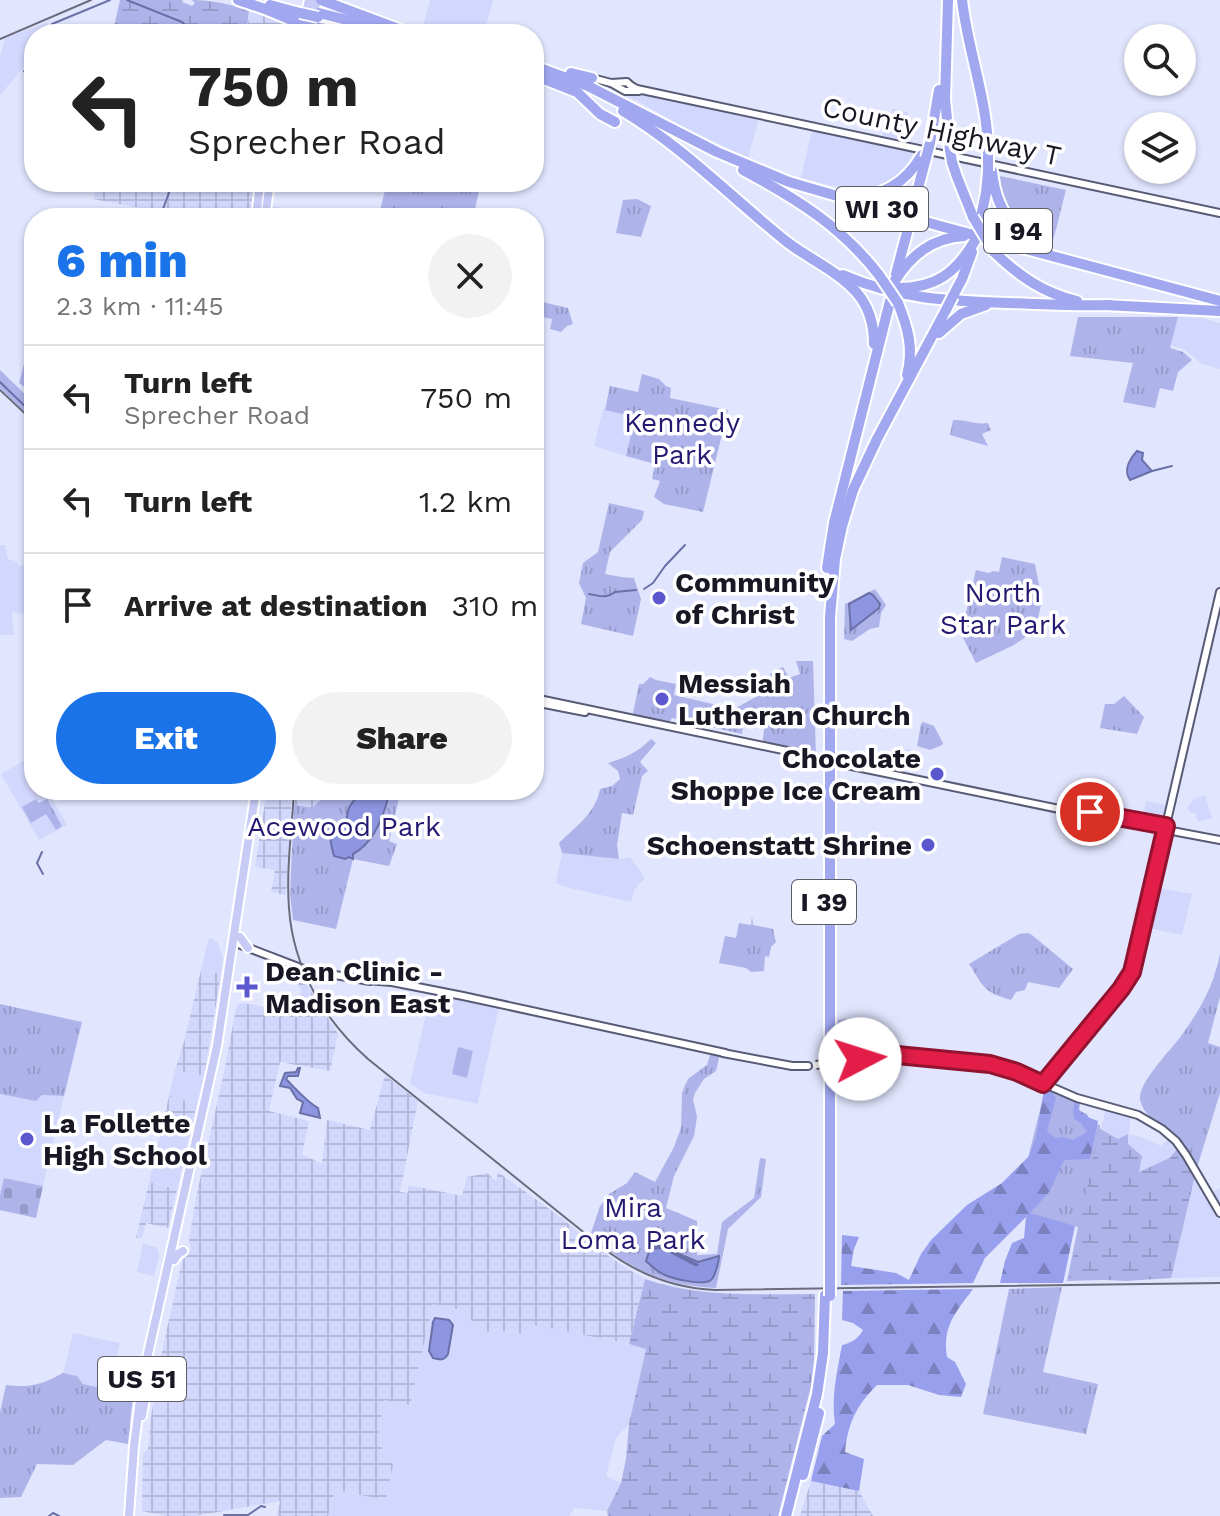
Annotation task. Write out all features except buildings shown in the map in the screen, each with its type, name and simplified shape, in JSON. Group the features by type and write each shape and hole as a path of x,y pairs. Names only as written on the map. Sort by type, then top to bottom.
{"highway":[{"path":"238,0 275,13 292,24"},
{"path":"249,0 303,7"},
{"path":"267,0 303,7 318,15 350,24"},
{"path":"319,0 385,24"},
{"path":"328,0 351,11"},
{"name":"I 39","path":"793,1516 824,1392 829,1334 825,598 829,546 853,444 894,302 894,283 938,98 945,56 948,0"},
{"name":"I 39","path":"827,1283 832,579 840,534 853,490 962,279 979,236 990,164 988,135 962,0"},
{"path":"318,15 359,24"},
{"name":"I 94","path":"945,56 945,99 951,156 973,217 994,252 1018,274 1044,290 1079,302 1220,311"},
{"path":"544,67 592,78"},
{"name":"WI 30","path":"544,69 588,86 621,107 673,145 781,237 823,266 861,282 926,299 1109,305"},
{"name":"WI 30","path":"544,77 579,89 724,156 782,179 844,199 1076,262"},
{"path":"544,78 577,92 600,114 615,122"},
{"path":"678,133 818,215 847,239 879,275 907,328 911,351 908,373 897,403"},
{"path":"782,179 844,196 866,196 896,185 924,156"},
{"name":"I 94","path":"990,164 999,203 1014,227 1041,248 1076,262 1220,301"},
{"path":"894,283 910,260 931,244 959,236 979,236"},
{"path":"861,282 899,288 929,284 954,269 979,236"},
{"path":"823,266 855,291 865,304 873,326 873,354 853,444"},
{"path":"920,361 939,332 961,314 988,305 1035,304"},
{"name":"I 39","path":"786,1516 814,1408 828,1296"}],"main road":[{"path":"310,24 319,0"},
{"name":"County Highway T","path":"592,78 1220,213"},
{"path":"1043,1084 1132,972 1220,592"},
{"path":"1166,828 1190,745 1220,608"},
{"path":"544,702 1220,840"},
{"name":"US 51","path":"132,1516 145,1394 170,1277 179,1213 237,945 240,900 256,800"},
{"name":"US 51","path":"132,1516 134,1446 140,1391 149,1342 218,1069 257,800"},
{"path":"237,945 306,970 409,986 787,1066 897,1055 1003,1067 1077,1098 1138,1115 1162,1129 1186,1155 1220,1213"},
{"path":"170,1277 179,1213"}],"shaded area":[{"path":"430,0 493,0 487,24 424,24"},
{"path":"250,11 285,24 248,24"},
{"path":"24,31 24,67 0,95 0,56 5,38"},
{"path":"627,91 760,114 748,158 624,95"},
{"path":"893,109 908,112 901,145 915,148 899,176 873,187 845,189 801,178 813,126 881,141 887,116 890,117"},
{"path":"95,192 257,192 254,208 140,208 93,199"},
{"path":"1178,317 1220,323 1220,369 1202,364 1185,350 1171,345"},
{"path":"603,409 636,417 626,456 594,446"},
{"path":"1137,451 1143,453 1142,460 1152,471 1130,480 1128,465"},
{"path":"0,545 5,545 8,559 18,562 18,566 24,565 24,614 12,612 14,635 0,635"},
{"path":"869,593 880,604 879,608 851,630 849,604"},
{"path":"893,748 912,750 905,773 889,770"},
{"path":"24,761 24,800 53,800 67,825 39,840 1,774"},
{"path":"1205,795 1212,818 1198,822 1195,813 1187,807 1194,799"},
{"path":"265,800 291,800 286,895 271,892 275,870 255,867"},
{"path":"294,800 321,800 312,809 294,805"},
{"path":"355,800 387,800 372,836 353,854 353,859 345,859 334,856 330,839 336,823 346,822"},
{"path":"1146,801 1170,806 1166,826 1142,822"},
{"path":"562,853 619,859 630,857 645,878 634,890 631,902 566,887 556,883"},
{"path":"1153,887 1192,894 1182,935 1144,927"},
{"path":"209,937 218,943 223,959 221,974 201,970"},
{"path":"296,967 300,968 307,985 338,1034 330,1071 280,1062 269,1111 309,1121 302,1154 322,1164 327,1120 370,1130 385,1075 418,1101 400,1192 408,1193 409,1185 462,1196 467,1177 487,1173 496,1181 498,1172 600,1250 645,1279 629,1344 534,1325 523,1334 497,1330 480,1334 465,1314 433,1304 410,1405 384,1400 378,1437 383,1452 393,1465 386,1500 335,1490 328,1516 277,1516 280,1501 195,1516 166,1516 142,1511 143,1454 148,1449 160,1361 182,1261 191,1250 189,1238 197,1193 236,1008 243,1003 296,1012 301,990 295,977"},
{"path":"201,970 221,974 204,1076 175,1070"},
{"path":"431,993 499,1007 477,1106 475,1103 424,1093 410,1083"},
{"path":"298,1068 298,1076 288,1076 286,1079 318,1108 320,1118 300,1113 303,1102 290,1088 280,1086 285,1073 296,1072"},
{"path":"175,1070 204,1076 197,1103 169,1096"},
{"name":"La Follette High School","path":"0,1094 36,1101 42,1095 64,1096 43,1186 4,1178 0,1195"},
{"path":"169,1096 197,1103 192,1125 164,1119"},
{"path":"1106,1107 1131,1115 1129,1134 1161,1146 1169,1138 1178,1148 1170,1159 1139,1172 1128,1144 1128,1134 1118,1139 1101,1129"},
{"path":"164,1119 192,1125 177,1189 149,1182"},
{"path":"1196,1171 1209,1194 1220,1188 1220,1277 1171,1278"},
{"path":"149,1182 177,1189 168,1228 146,1223 142,1239 136,1238"},
{"path":"653,1240 698,1262 719,1256 712,1278 702,1282 664,1275 646,1261 650,1249 663,1248 698,1265 662,1247 650,1246"},
{"path":"143,1243 157,1248 159,1256 154,1276 137,1272"},
{"path":"433,1304 465,1314 480,1334 497,1330 519,1334 533,1324 646,1348 629,1424 616,1438 606,1476 621,1483 607,1511 575,1508 569,1516 328,1516 335,1490 385,1500 393,1465 383,1452 378,1437 384,1400 410,1405"},
{"path":"435,1318 449,1320 453,1325 448,1354 442,1359 433,1358 429,1351"},
{"path":"73,1333 120,1343 111,1390 83,1384 77,1376 63,1373"},
{"path":"811,1481 859,1491 873,1516 800,1516"}],"green space":[{"path":"120,0 183,0 192,6 195,3 192,0 199,0 249,11 247,24 115,24"},
{"path":"1000,176 1066,190 1052,244 1012,216 1003,199"},
{"path":"1010,188 1033,197 1027,221 1016,217 1010,209"},
{"path":"385,192 479,192 475,208 381,208"},
{"path":"637,199 651,206 641,237 616,233 623,200"},
{"path":"1034,208 1058,220 1056,230 1049,228 1043,240 1033,229 1037,225 1028,223"},
{"path":"544,302 568,308 573,324 561,332 550,329 552,319 544,317"},
{"path":"1078,317 1178,317 1170,348 1183,352 1192,360 1178,372 1173,391 1160,388 1155,408 1123,402 1133,363 1070,356"},
{"path":"24,364 24,386 19,383"},
{"path":"0,370 24,393 24,411 0,388"},
{"name":"Kennedy Park","path":"642,374 659,379 671,388 670,398 728,410 703,512 664,504 654,497 660,481 652,479 655,464 626,456 635,417 605,410 610,386 638,392"},
{"path":"953,420 988,423 991,430 982,434 988,446 950,435"},
{"path":"609,503 644,511 642,520 610,552 605,574 634,578 641,599 633,636 581,624 586,598 579,583 583,563 598,552"},
{"name":"North Star Park","path":"1002,557 1035,564 1042,601 1038,618 1023,639 976,663 961,634 976,570 999,572"},
{"path":"875,589 886,605 879,627 852,641 844,639 845,604"},
{"path":"796,661 813,661 816,757 762,745 766,715 758,710 744,721 742,734 672,718 667,726 632,718 639,684 650,677 676,684 674,695 734,709 774,687 770,674 783,667 789,678 800,674"},
{"path":"1124,696 1144,717 1137,734 1100,728 1105,704 1114,704"},
{"path":"923,722 934,726 942,745 930,750 917,746"},
{"path":"651,739 656,743 640,762 648,771 642,776 633,815 622,813 617,845 619,859 562,853 559,843 589,812 600,789 612,786 620,779 618,771 608,763 631,754"},
{"path":"34,800 39,803 48,800 62,826 56,830 46,814 31,823 22,807"},
{"name":"Acewood Park","path":"321,800 399,800 389,841 397,844 389,866 353,859 336,929 293,920 290,894 294,805 312,808"},
{"path":"752,916 753,925 773,929 776,942 771,947 769,957 765,956 764,971 751,972 746,968 719,963 725,936 736,938 739,923 751,925"},
{"path":"1028,933 1073,969 1059,988 1028,982 1025,990 1016,992 1011,1000 989,991 969,964 1019,934"},
{"path":"1220,953 1220,997 1208,1043 1220,1047 1220,1093 1196,1171 1171,1278 1067,1281 1078,1227 991,1206 1025,1170 1046,1086 1081,1099 1079,1110 1088,1115 1087,1121 1100,1125 1100,1129 1139,1172 1183,1152 1146,1112 1140,1099 1141,1092 1150,1074 1202,1004 1215,975"},
{"path":"0,1004 82,1022 64,1096 42,1095 36,1101 0,1094"},
{"path":"854,1018 859,1058 836,1061 838,1020"},
{"path":"458,1047 473,1051 467,1078 452,1074"},
{"name":"Mira Loma Park","path":"711,1052 720,1054 716,1071 704,1079 695,1093 693,1099 697,1117 694,1136 674,1176 666,1208 697,1221 697,1255 717,1254 722,1222 754,1198 760,1158 766,1159 761,1197 728,1229 716,1288 679,1283 648,1274 590,1236 600,1206 635,1172 655,1182 681,1128 685,1085 689,1078 707,1065"},
{"path":"1044,1089 1051,1090 1056,1098 1047,1131 1055,1138 1073,1140 1087,1132 1074,1119 1075,1101 1078,1100 1079,1110 1098,1121 1090,1159 1064,1160 1050,1191 1030,1213 1075,1226 1063,1283 1000,1283 1012,1243 1024,1238 1026,1217 985,1258 973,1283 841,1285 842,1235 859,1237 851,1266 896,1273 909,1280 931,1240 967,1205 1002,1183 1029,1156 1036,1137"},
{"path":"1099,1128 1118,1139 1128,1134 1128,1144 1142,1156 1139,1172 1169,1159 1178,1148 1195,1173 1171,1278 1126,1281 1069,1278"},
{"path":"4,1178 43,1186 36,1218 0,1210"},
{"path":"645,1279 708,1292 815,1294 811,1386 778,1516 608,1516 607,1511 621,1483 629,1424 646,1349 629,1344"},
{"path":"1062,1287 1043,1372 1098,1384 1086,1434 983,1414 1009,1289"},
{"path":"973,1289 952,1320 946,1346 947,1357 955,1362 966,1384 961,1397 939,1395 908,1385 877,1385 854,1416 846,1442 845,1452 864,1459 859,1491 811,1481 822,1436 835,1424 834,1394 842,1345 854,1340 863,1330 842,1320 843,1291"},
{"path":"63,1373 77,1376 83,1384 133,1395 128,1444 106,1440 73,1465 37,1464 21,1497 0,1498 0,1412 6,1385 35,1385"}],"waterway":[{"path":"52,24 110,0"},
{"path":"127,0 184,24"},
{"path":"163,208 169,192"},
{"path":"0,382 24,405"},
{"path":"1152,471 1172,466"},
{"path":"644,589 653,583 685,545"},
{"path":"589,594 606,596 636,590"},
{"path":"42,852 37,863 43,874"},
{"path":"224,1515 248,1515 261,1506 265,1507"},
{"path":"49,1516 53,1513 59,1516"}],"railway":[{"path":"35,24 91,0"},
{"path":"0,39 24,29"},
{"path":"0,390 24,413"},
{"path":"293,800 288,879 292,930 304,972 325,1010 368,1059 602,1247 641,1272 683,1286 715,1290 1220,1283"}],"place":[{"name":"Community of Christ","path":"659,598"},
{"name":"Messiah Lutheran Church","path":"662,699"},
{"name":"Chocolate Shoppe Ice Cream","path":"937,774"},
{"name":"Schoenstatt Shrine","path":"928,845"},
{"name":"Dean Clinic - Madison East","path":"247,987"},
{"name":"La Follette High School","path":"27,1139"}],"route":[{"path":"860,1059 897,1055 990,1064 1043,1084 1132,972 1166,826 1090,812"}]}
